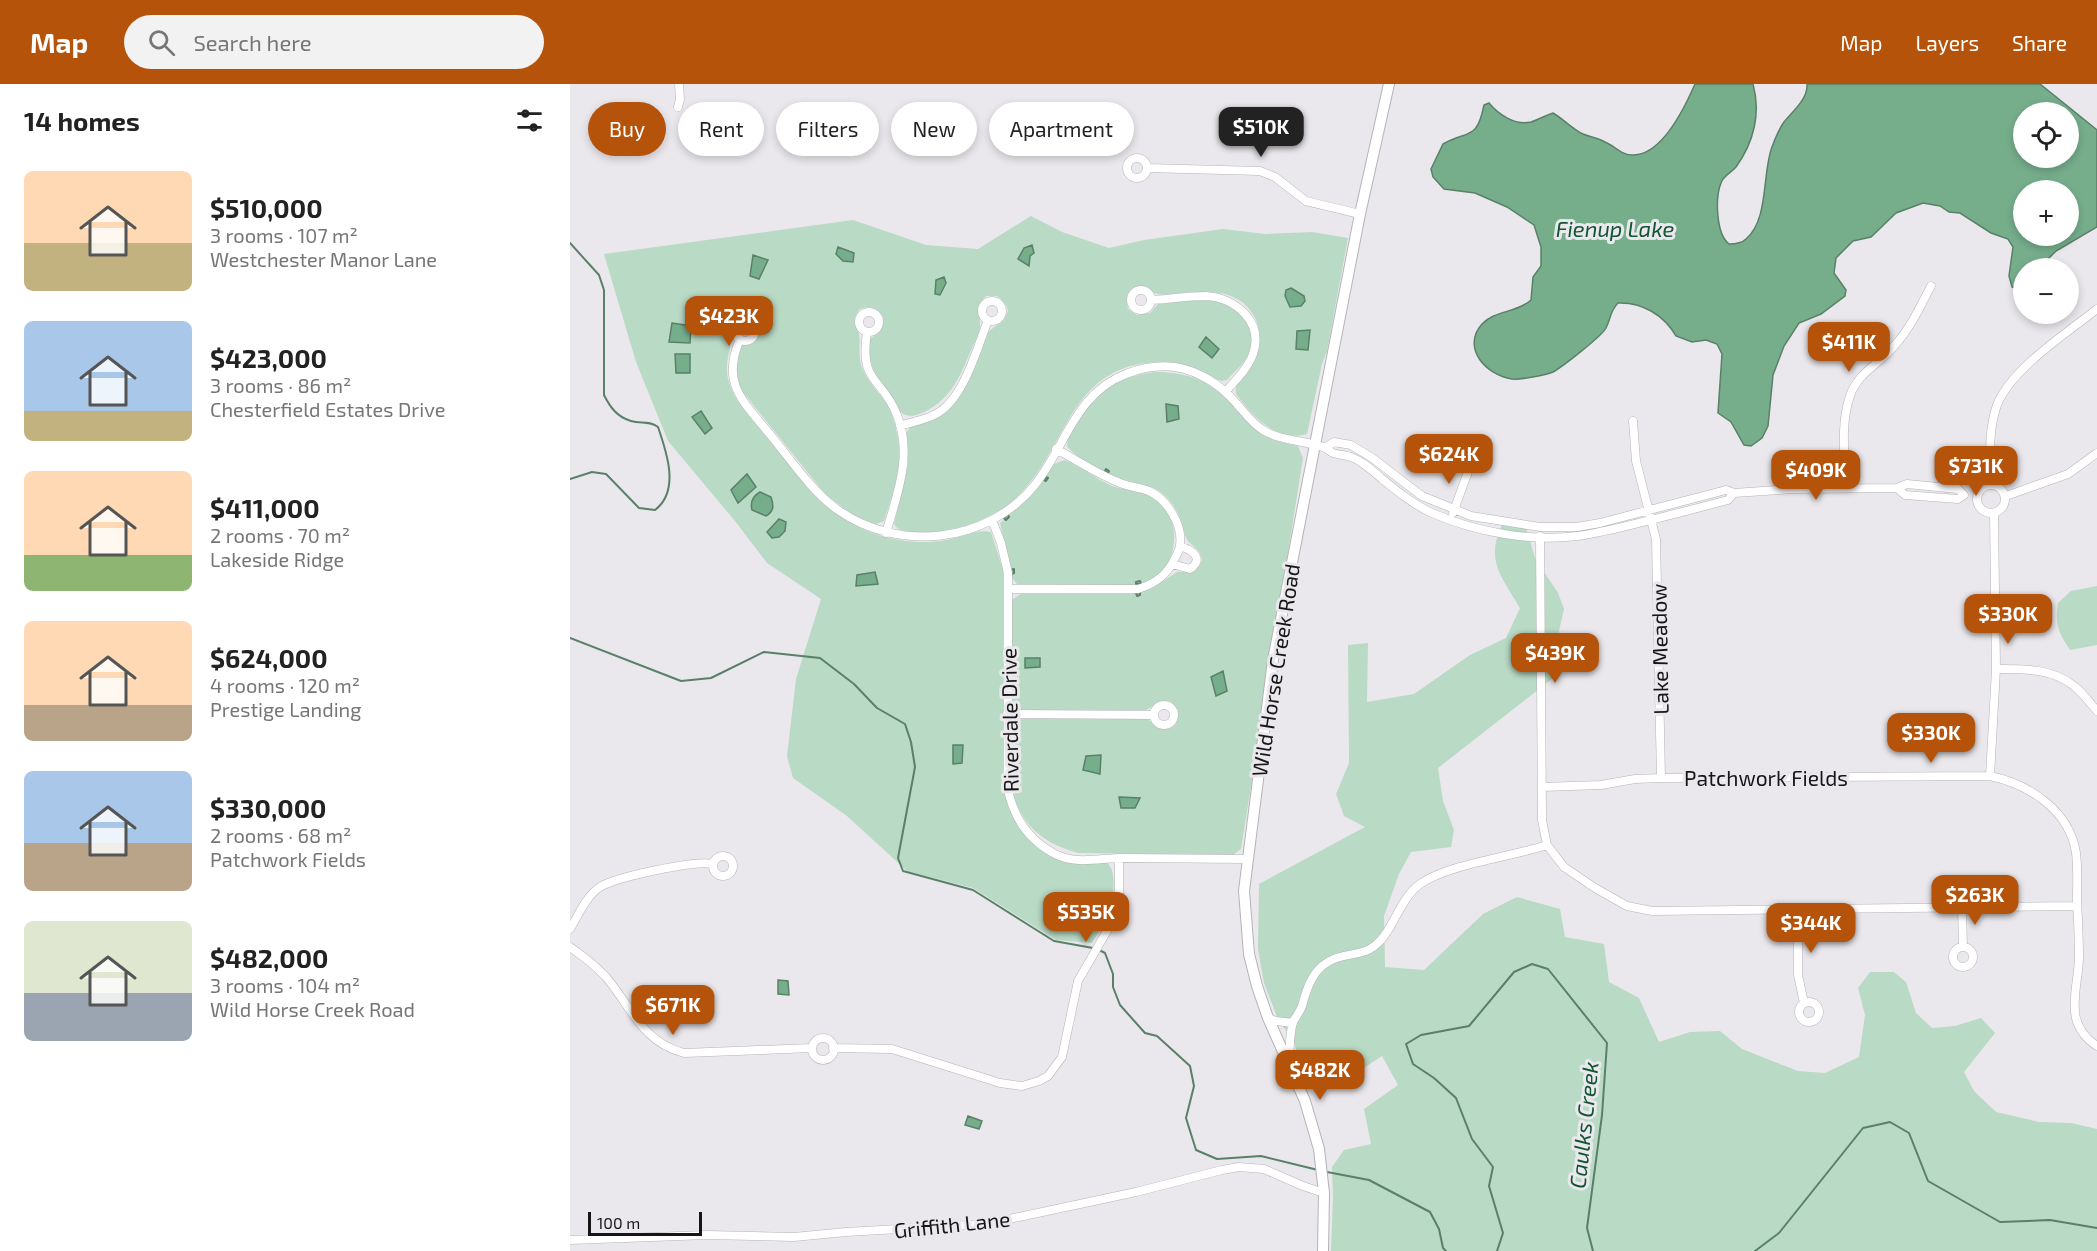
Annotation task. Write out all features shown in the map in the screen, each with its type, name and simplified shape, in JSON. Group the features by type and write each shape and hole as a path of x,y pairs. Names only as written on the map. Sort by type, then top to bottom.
{"main road":[{"name":"Wild Horse Creek Road","path":"1323,1251 1324,1188 1319,1149 1305,1101 1268,1018 1257,986 1249,954 1244,891 1273,660 1320,446 1360,214 1389,84"}],"street":[{"path":"679,84 679,102"},
{"path":"1147,168 1260,171 1275,177 1306,201 1360,214"},
{"path":"1846,488 1846,411 1851,393 1864,373 1893,348 1912,324 1931,286"},
{"path":"1151,300 1206,296 1229,302 1244,312 1254,327 1256,345 1250,361 1226,391"},
{"path":"1991,484 1991,432 1998,405 2014,378 2097,309"},
{"path":"900,426 935,414 951,402 962,385 988,320"},
{"path":"867,332 864,352 867,369 892,405 904,445 902,475 886,533"},
{"path":"740,339 732,364 733,381 739,395 819,494 854,520 886,533 922,537 957,534 992,520 1013,507 1035,486 1083,405 1096,392 1115,379 1135,371 1156,367 1177,368 1203,377 1226,391 1253,423 1266,432 1352,457 1429,512 1473,528 1540,538 1578,536 1728,500 1734,493"},
{"name":"Lake Meadow","path":"1633,421 1636,461 1656,539 1661,778"},
{"path":"1320,446 1334,442 1352,445 1422,496 1471,516 1540,527 1577,527 1726,490 1734,493 1792,489 1897,488 1905,495 1958,499 1964,495 1977,496"},
{"path":"1008,589 1138,589 1157,581 1172,564 1180,546 1180,535 1173,516 1156,495 1119,483 1056,450"},
{"path":"2006,496 2068,474 2097,453"},
{"path":"1450,520 1473,458"},
{"path":"1991,484 2001,488 2006,496 2002,509 1994,513 1981,509 1977,501 1982,488 1991,484"},
{"path":"1990,776 1996,669 1994,513"},
{"name":"Riverdale Drive","path":"992,520 1001,543 1008,573 1008,790 1014,813 1020,824 1041,845 1055,854 1079,860 1247,859"},
{"path":"1540,527 1542,820 1547,845 1564,867 1627,906 1652,911 2078,906"},
{"path":"1172,564 1186,569 1193,567 1195,563 1194,552 1180,546"},
{"path":"1996,669 2043,671 2061,678 2075,687 2097,711"},
{"path":"1007,714 1154,715"},
{"name":"Patchwork Fields","path":"1542,787 1601,785 1635,779 1661,778 1990,776 2007,780 2034,792 2052,807 2067,828 2076,852 2079,960 2073,1002 2078,1024 2097,1046"},
{"path":"1289,1064 1293,1023 1301,1009 1306,988 1316,972 1332,959 1370,949 1386,934 1399,908 1419,885 1440,874 1547,845"},
{"path":"833,1048 892,1049 1000,1083 1030,1085 1048,1076 1062,1057 1078,981 1115,918 1119,906 1119,858"},
{"path":"570,929 596,891 611,881 691,864 713,864"},
{"path":"1962,906 1963,947"},
{"path":"1798,908 1798,975 1804,1003"},
{"path":"570,947 602,973 649,1036 665,1047 684,1053 812,1048"},
{"path":"1268,1018 1293,1023"},
{"path":"823,1038 829,1040 833,1048 831,1055 823,1060 813,1055 812,1048 814,1042 823,1038"},
{"name":"Griffith Lane","path":"570,1240 706,1235 794,1238 846,1232 986,1224 1125,1195 1239,1167 1264,1169 1303,1186 1324,1188"}],"shaded area":[{"path":"1031,216 1062,232 1109,248 1144,240 1223,229 1265,234 1312,232 1348,238 1327,351 1322,364 1307,434 1285,435 1266,426 1236,394 1237,383 1255,360 1259,342 1255,318 1240,301 1231,296 1211,292 1162,295 1137,287 1129,294 1127,302 1128,309 1137,315 1150,313 1158,304 1194,300 1214,301 1232,307 1246,319 1250,327 1252,336 1248,355 1227,380 1222,381 1187,366 1162,362 1132,366 1108,376 1090,391 1075,409 1037,474 1020,494 994,513 972,524 940,532 923,533 898,529 894,524 908,464 906,434 910,427 925,422 946,410 962,393 989,331 1004,320 1008,311 1001,299 997,296 986,296 981,303 980,329 960,375 950,391 928,410 912,416 906,415 897,408 872,365 869,340 880,331 883,317 871,307 860,309 857,313 855,319 859,334 861,366 868,380 889,408 899,449 896,480 884,521 873,525 853,515 825,494 742,391 736,373 735,359 739,348 743,344 754,341 759,331 757,322 749,316 740,317 732,324 727,375 731,389 744,410 809,488 841,517 860,528 882,536 911,542 942,541 975,532 991,532 1003,570 1003,789 1013,817 1040,848 1107,863 1110,867 1114,886 1112,901 1105,921 1092,943 1056,940 973,888 907,871 847,816 793,778 787,756 796,679 821,599 767,563 668,441 636,362 604,254 853,220 926,245 978,249"},
{"path":"1154,372 1184,375 1211,386 1227,398 1259,432 1273,439 1298,446 1303,458 1241,849 1233,855 1079,853 1066,849 1043,837 1026,821 1014,798 1011,784 1012,727 1014,723 1022,719 1148,719 1158,727 1169,728 1173,727 1178,718 1178,710 1170,701 1162,701 1146,710 1020,710 1013,704 1012,699 1013,599 1021,594 1132,594 1151,589 1177,572 1193,572 1201,563 1201,556 1187,540 1177,512 1163,494 1149,486 1107,473 1083,460 1067,446 1069,436 1078,421 1101,394 1130,377"},
{"path":"1065,460 1110,485 1156,498 1168,511 1174,529 1173,547 1171,556 1161,572 1144,582 1132,585 1017,584 1013,579 1000,523 1031,496 1054,464"},
{"path":"1524,521 1535,558 1558,593 1564,609 1559,631 1566,668 1438,768 1443,801 1454,830 1451,847 1411,852 1399,874 1384,916 1385,967 1424,970 1483,914 1517,897 1560,909 1565,937 1604,944 1609,982 1639,998 1659,1042 1690,1032 1720,1031 1742,1049 1798,1071 1825,1073 1859,1057 1865,1015 1858,988 1870,972 1894,972 1906,982 1916,1013 1932,1028 1955,1026 1981,1018 1995,1033 1964,1072 1974,1091 1996,1112 2039,1122 2071,1123 2097,1129 2097,1251 1331,1251 1332,1167 1344,1150 1371,1144 1364,1109 1398,1085 1382,1056 1356,1073 1325,1080 1310,1074 1300,1060 1292,1037 1279,1022 1264,983 1258,949 1259,884 1365,827 1344,816 1336,794 1349,763 1348,645 1368,643 1367,702 1414,694 1470,655 1506,638 1520,608 1502,578 1495,559 1495,549 1502,525"},
{"path":"2097,586 2097,645 2070,650 2058,628 2058,603 2071,591"}],"water":[{"name":"Fienup Lake","path":"1695,84 1753,84 1756,116 1751,137 1736,167 1725,176 1719,190 1719,224 1729,244 1746,239 1753,231 1762,208 1772,147 1782,125 1803,100 1807,84 2040,84 2062,102 2013,102 2013,168 2079,168 2079,115 2097,130 2097,227 2079,238 2079,180 2013,180 2013,246 2065,246 2049,258 2013,258 2013,287 2009,276 2013,247 2008,239 1991,233 1960,213 1949,212 1940,206 1923,203 1896,213 1871,237 1853,241 1836,258 1834,273 1846,290 1845,296 1821,314 1799,323 1784,346 1773,375 1768,426 1762,438 1751,446 1744,445 1731,422 1718,413 1722,354 1717,344 1706,340 1692,342 1676,336 1659,316 1644,307 1618,303 1603,332 1553,372 1512,379 1493,372 1479,359 1475,351 1476,333 1487,319 1531,300 1533,277 1541,266 1541,247 1534,225 1507,207 1475,193 1444,189 1433,177 1431,169 1443,144 1475,129 1484,105 1489,103 1502,115 1513,121 1525,123 1553,113 1580,132 1626,154 1634,155 1645,153 1654,147 1672,128"},
{"path":"1032,245 1034,253 1030,256 1029,266 1018,259 1024,248"},
{"path":"838,247 854,253 853,262 843,261 836,254"},
{"path":"753,255 768,260 759,279 750,276"},
{"path":"944,277 946,283 940,295 935,294 936,280"},
{"path":"1291,288 1304,296 1305,301 1301,306 1290,307 1285,296 1286,290"},
{"path":"672,323 691,326 690,343 669,342"},
{"path":"1310,330 1308,350 1296,349 1297,331"},
{"path":"1206,337 1219,349 1212,358 1199,347"},
{"path":"675,354 690,354 690,373 676,373"},
{"path":"1166,404 1178,406 1179,419 1167,422"},
{"path":"701,411 712,428 705,434 692,417"},
{"path":"747,474 756,487 738,503 731,490"},
{"path":"760,492 771,497 772,500 772,510 766,516 752,510 751,504"},
{"path":"779,519 786,522 785,531 779,537 772,538 767,532"},
{"path":"875,572 878,584 856,586 857,575"},
{"path":"1025,658 1040,658 1040,667 1025,668"},
{"path":"1223,671 1227,691 1216,696 1211,677"},
{"path":"953,745 963,745 962,763 953,764"},
{"path":"1101,755 1100,774 1083,770 1086,756"},
{"path":"1119,797 1140,798 1135,808 1121,808"},
{"path":"778,980 788,981 789,995 778,994"},
{"path":"968,1116 982,1121 979,1129 965,1125"}],"waterway":[{"name":"Caulks Creek","path":"570,243 599,275 604,290 604,395 611,407 622,417 658,427 668,460 669,482 663,502 655,510 639,508 606,474 592,472 570,479"},
{"path":"1106,469 1109,471 1108,473 1105,471 1106,469"},
{"path":"1046,477 1048,478 1046,481 1044,480 1046,477"},
{"path":"1008,515 1009,517 1006,520 1004,518 1008,515"},
{"path":"1014,569 1014,573 1012,574 1011,570 1014,569"},
{"path":"1140,581 1141,584 1136,584 1136,582 1140,581"},
{"path":"1140,592 1140,595 1137,596 1136,593 1140,592"},
{"name":"Caulks Creek","path":"570,638 681,681 711,678 764,652 820,658 854,684 877,708 905,724 915,767 898,858 903,871 973,890 1054,941 1093,948"},
{"name":"Caulks Creek","path":"1099,950 1105,953 1113,974 1113,987 1120,1005 1145,1033 1157,1036 1190,1066 1194,1086 1186,1118 1196,1150 1217,1159 1261,1156 1318,1170"},
{"name":"Caulks Creek","path":"1497,1251 1503,1233 1489,1186 1493,1167 1472,1139 1456,1098 1434,1078 1413,1064 1406,1044 1421,1035 1469,1026 1514,972 1532,964 1548,969 1607,1043 1602,1115 1587,1228 1593,1251"},
{"name":"Caulks Creek","path":"1755,1251 1779,1233 1863,1128 1890,1122 1909,1133 1928,1181 2000,1222 2050,1220 2097,1228"},
{"name":"Caulks Creek","path":"1327,1172 1369,1180 1430,1212 1439,1229 1443,1248 1446,1251"}]}
